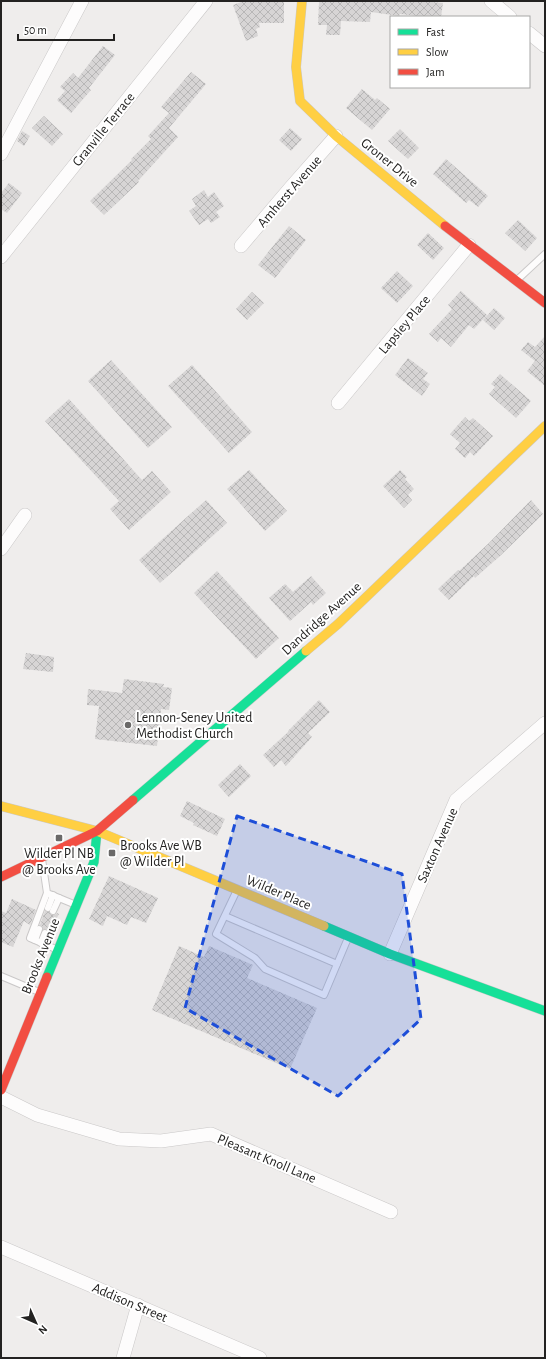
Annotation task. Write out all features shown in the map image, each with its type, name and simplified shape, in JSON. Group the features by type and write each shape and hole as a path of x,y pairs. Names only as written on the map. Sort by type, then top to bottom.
{"street":[{"path":"1,154 82,1"},
{"name":"Granville Terrace","path":"1,257 206,1"},
{"name":"Groner Drive","path":"302,1 296,67 300,100 336,136 469,245 545,303"},
{"path":"491,1 509,16"},
{"path":"530,33 545,46"},
{"name":"Amherst Avenue","path":"242,246 336,136"},
{"name":"Lapsley Place","path":"338,403 469,245"},
{"name":"Dandridge Avenue","path":"1,877 97,831 240,704 338,624 545,426"},
{"path":"1,549 25,515"},
{"name":"Saxton Avenue","path":"390,954 456,800 545,723"},
{"name":"Wilder Place","path":"1,806 97,831 390,954 545,1012"},
{"name":"Brooks Avenue","path":"1,1090 94,862 97,831"},
{"name":"Pleasant Knoll Lane","path":"1,1097 37,1115 119,1139 161,1141 211,1134 391,1212"},
{"name":"Addison Street","path":"1,1247 260,1358"},
{"path":"123,1358 138,1305"}],"lane":[{"path":"517,281 545,254"},
{"path":"41,858 53,896 51,910"},
{"path":"237,890 216,934 255,958 265,969 311,989 324,994 348,937"},
{"path":"53,896 77,905"},
{"path":"53,896 30,938 58,950"},
{"path":"225,916 337,964"},
{"path":"38,941 42,931"},
{"path":"1,976 41,992"}],"highlighted area":[{"path":"237,816 402,874 421,1019 338,1096 185,1008"}],"building":[{"path":"244,1 284,1 284,23 259,23 260,27 256,29 258,36 246,41 233,5"},
{"path":"319,1 422,1 443,3 441,16 400,14 399,16 371,12 370,22 341,21 340,35 326,35 327,25 318,25"},
{"path":"103,46 115,55 89,88 91,90 71,113 57,100 65,91 60,87 73,73 78,78"},
{"path":"191,72 206,84 169,128 178,137 138,181 139,182 104,215 90,201 151,139 148,136 169,113 161,107"},
{"path":"362,89 375,100 377,98 390,109 372,130 346,108"},
{"path":"44,116 63,134 52,146 32,128"},
{"path":"290,128 302,139 291,151 279,140"},
{"path":"400,129 419,148 408,159 388,141"},
{"path":"22,131 30,136 24,146 17,141"},
{"path":"446,159 488,196 478,207 469,200 466,203 433,174"},
{"path":"9,183 22,193 7,213 1,209 1,193"},
{"path":"204,190 208,197 214,192 224,206 216,212 220,217 211,223 208,219 199,225 189,211 196,206 192,199"},
{"path":"518,220 537,238 525,251 505,233"},
{"path":"289,226 306,240 275,278 258,265"},
{"path":"428,233 444,248 433,260 417,245"},
{"path":"397,271 413,286 397,303 381,288"},
{"path":"461,291 487,315 474,329 469,325 451,347 441,338 438,342 429,334 452,309 448,305"},
{"path":"252,292 264,303 247,320 236,309"},
{"path":"494,308 505,318 494,330 483,320"},
{"path":"545,336 545,386 527,371 535,361 521,350 528,342 535,347"},
{"path":"408,358 428,373 423,379 430,384 422,396 395,375"},
{"path":"111,360 172,427 148,448 88,381"},
{"path":"192,365 252,432 229,453 168,386"},
{"path":"500,374 531,401 516,418 489,394 495,387 491,384"},
{"path":"69,399 142,480 152,471 171,492 129,530 110,509 119,501 45,421"},
{"path":"465,417 469,421 473,418 493,436 474,456 470,452 465,458 455,449 460,443 450,434"},
{"path":"249,470 287,511 265,531 227,489"},
{"path":"400,470 407,477 405,479 414,489 408,495 412,500 404,508 383,486"},
{"path":"206,500 227,523 160,583 139,560"},
{"path":"531,500 543,514 501,555 475,578 474,576 449,600 438,589 489,543"},
{"path":"217,571 279,638 256,659 194,593"},
{"path":"311,576 326,593 313,605 311,602 290,621 269,598 285,584 293,592"},
{"path":"26,653 54,657 53,672 23,669"},
{"name":"Lennon-Seney United Methodist Church","path":"124,679 164,684 163,687 172,688 169,710 161,709 157,746 95,739 99,706 87,705 88,689 122,693"},
{"path":"319,700 330,712 308,733 312,737 286,766 281,760 274,767 263,755"},
{"path":"240,764 251,776 229,797 218,785"},
{"path":"187,801 225,819 217,836 193,825 194,823 180,816"},
{"path":"109,876 158,898 146,923 131,917 127,925 107,916 103,926 89,919"},
{"path":"12,899 36,910 30,925 24,921 13,947 1,942 1,911 6,913"},
{"path":"45,911 49,912 51,915 55,915 57,913 59,914 49,932 47,929 43,929 40,925"},
{"path":"179,946 204,957 209,946 253,965 247,978 317,1008 290,1069 152,1010"}],"traffic: fast":[{"path":"133,800 306,651"},
{"path":"47,977 94,862 97,831"},
{"path":"324,926 390,954 545,1011"}],"traffic: slow":[{"path":"302,1 296,67 300,101 336,136 445,226"},
{"path":"306,651 338,624 545,426"},
{"path":"1,806 97,831 324,926"}],"traffic: jam":[{"path":"445,226 545,303"},
{"path":"1,877 97,831 133,800"},
{"path":"1,1090 47,977"}],"place":[{"name":"Lennon-Seney United Methodist Church","path":"128,725"},
{"name":"Wilder Pl NB @ Brooks Ave","path":"59,838"},
{"name":"Brooks Ave WB @ Wilder Pl","path":"112,853"}]}
